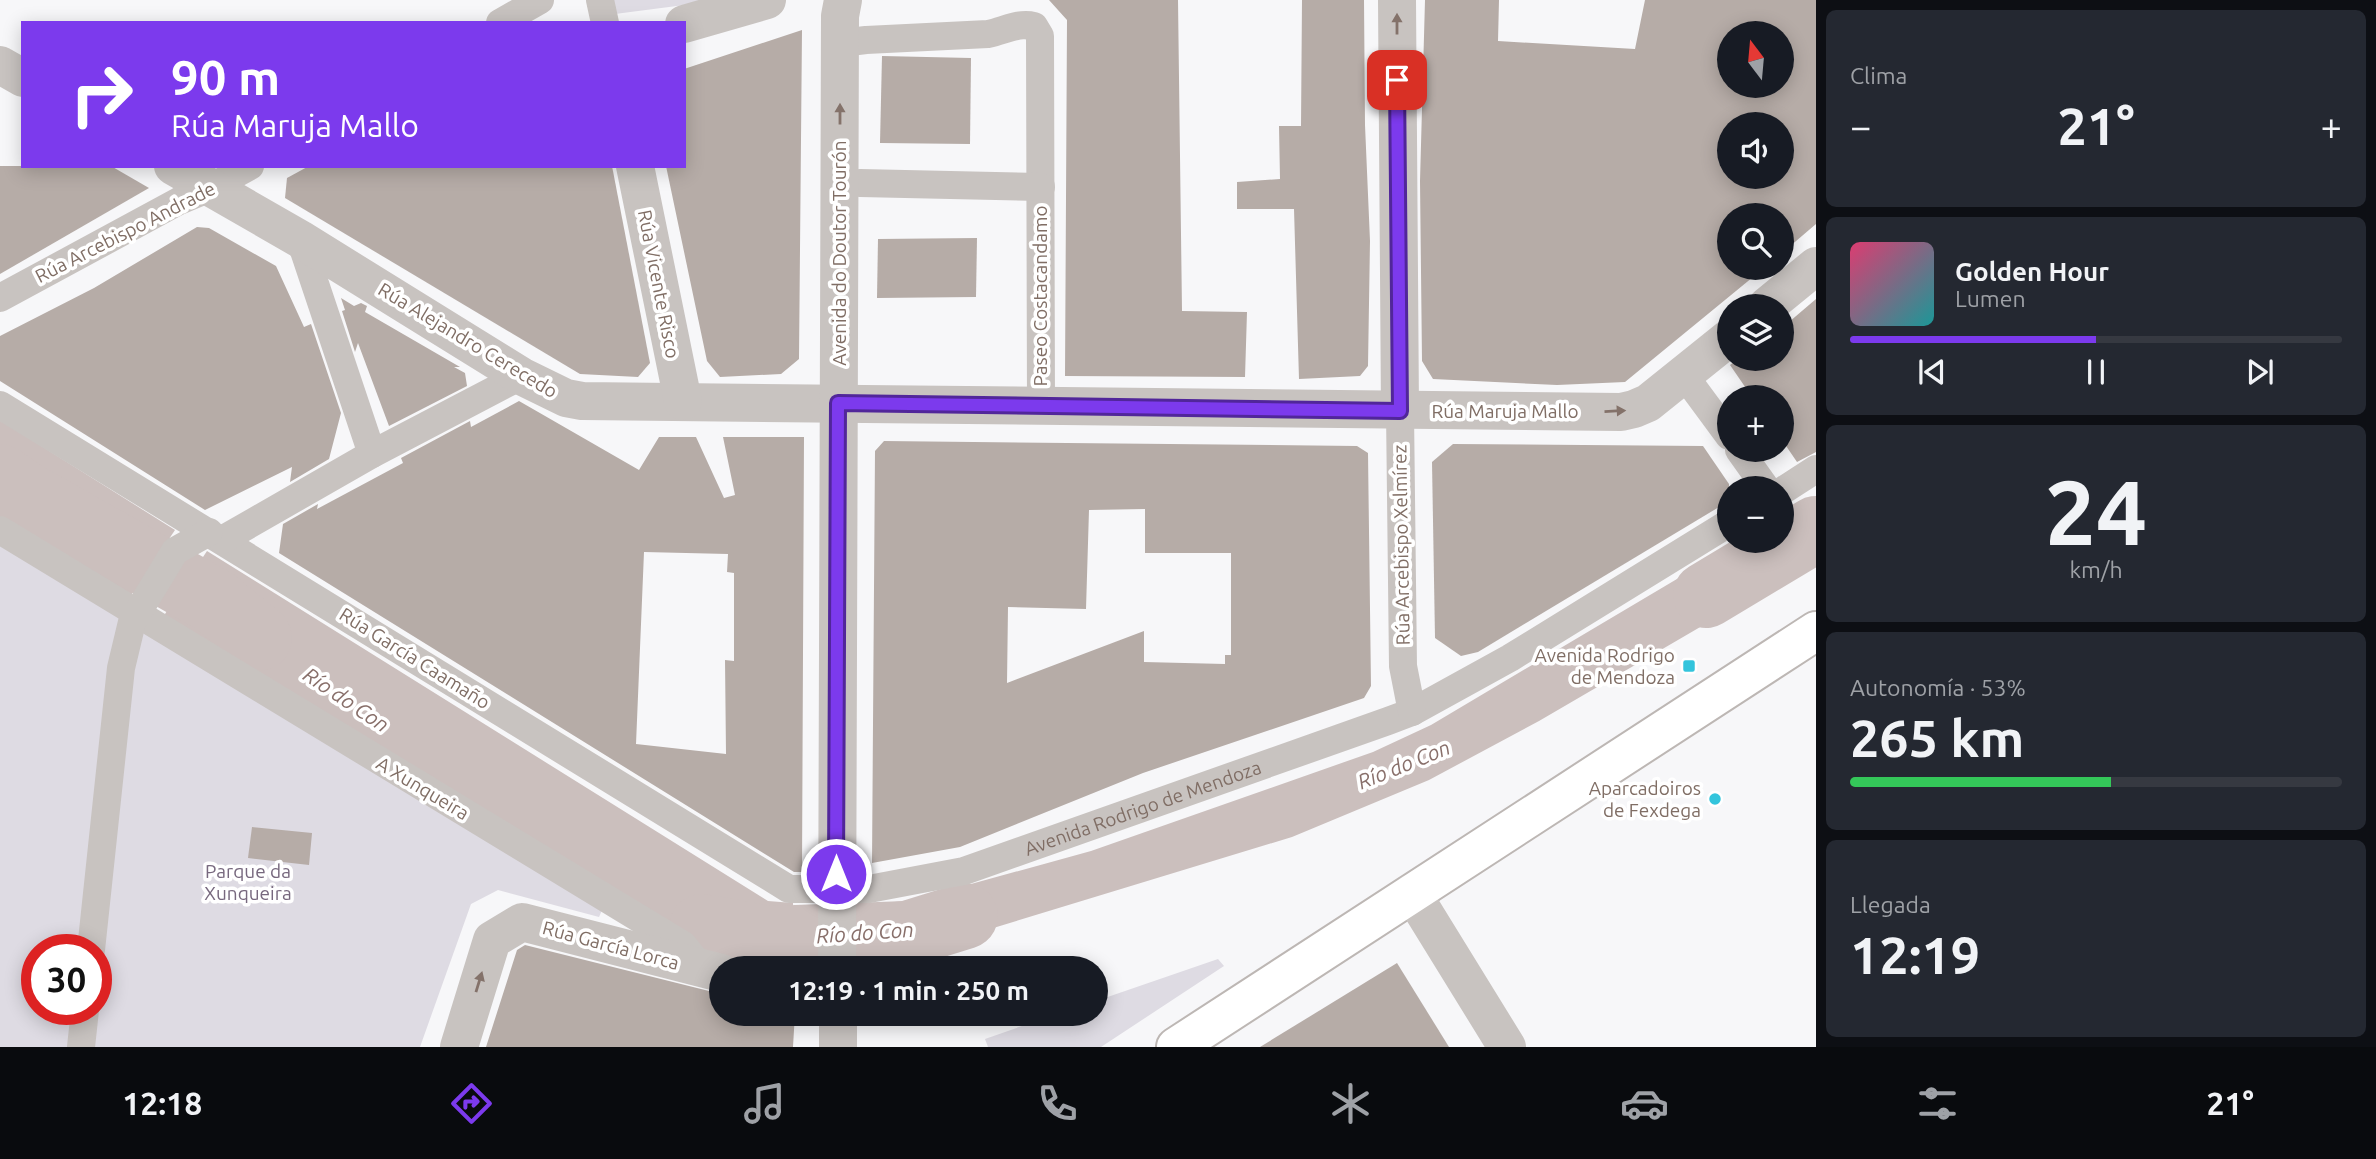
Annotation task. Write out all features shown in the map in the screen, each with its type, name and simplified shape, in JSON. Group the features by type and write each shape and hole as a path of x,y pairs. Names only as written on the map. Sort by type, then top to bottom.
{"main road":[{"path":"1176,1047 1816,631"}],"street":[{"path":"503,21 540,0"},
{"path":"600,0 605,21"},
{"path":"686,23 767,0"},
{"name":"Avenida do Doutor Tourón","path":"837,956 840,16 843,0"},
{"name":"Rúa Arcebispo Xelmírez","path":"1397,0 1403,666 1412,712"},
{"name":"Paseo Costacandamo","path":"841,43 988,34 1005,31 1023,23 1034,26 1040,36 1041,405"},
{"path":"0,65 21,77"},
{"name":"Rúa Alejandro Cerecedo","path":"176,168 300,239 521,376 566,398 582,401 838,403"},
{"name":"Rúa Arcebispo Andrade","path":"0,298 179,201 246,168"},
{"name":"Rúa Vicente Risco","path":"635,168 683,401"},
{"name":"Paseo Costacandamo","path":"860,183 1041,187"},
{"path":"300,239 372,454"},
{"path":"1782,294 1816,266"},
{"name":"Rúa Maruja Mallo","path":"838,403 1621,412 1648,403 1717,348"},
{"path":"1684,375 1717,420"},
{"path":"93,934 121,668 132,622 175,551 216,536 521,376"},
{"name":"Rúa García Caamaño","path":"0,405 789,889 836,894"},
{"path":"1794,483 1816,469"},
{"name":"A Xunqueira","path":"0,530 683,945 709,968"},
{"name":"Avenida Rodrigo de Mendoza","path":"836,894 964,871 1412,712 1510,659 1717,530"},
{"path":"1412,893 1507,1047"},
{"name":"Rúa García Lorca","path":"460,1047 492,940 522,922 709,970"},
{"path":"81,1047 83,1025"},
{"path":"838,1026 838,1047"}],"green space":[{"path":"611,0 723,0 615,14"},
{"name":"Parque da Xunqueira","path":"0,542 606,901 599,917 498,890 471,904 420,1047 0,1047"},
{"path":"1218,959 1224,966 1101,1047 988,1047 985,1039 1022,1026 1108,1026 1108,997"}],"water":[{"path":"0,420 175,530 130,597 0,516"},
{"path":"207,551 768,901 793,903 795,956 726,956 707,949 161,620"},
{"path":"1721,553 1787,553 1798,570 1539,721 1429,780 1292,837 901,956 875,956 875,904 913,900 1091,851 1373,752 1431,725"}],"building":[{"path":"1049,0 1178,0 1182,311 1247,312 1245,377 1065,376 1067,20"},
{"path":"1302,0 1364,0 1365,125 1370,241 1368,366 1360,376 1299,379 1294,209 1237,209 1237,182 1280,179 1279,126 1301,126"},
{"path":"1425,0 1499,0 1498,41 1635,49 1645,0 1816,0 1816,224 1794,243 1794,203 1717,203 1717,280 1749,280 1732,294 1717,294 1717,307 1625,382 1557,385 1433,379 1422,361 1420,181"},
{"path":"802,30 799,359 781,374 720,377 707,361 666,168 686,168 686,68"},
{"path":"882,56 971,58 970,144 880,143"},
{"path":"0,166 114,168 149,188 0,274"},
{"path":"305,168 612,168 650,363 638,377 580,374 285,198 287,178"},
{"path":"197,227 209,228 276,266 304,327 311,324 341,413 329,459 290,482 292,467 205,510 0,381 0,336 94,288"},
{"path":"977,238 976,297 877,298 878,239"},
{"path":"341,298 354,306 361,303 367,306 365,312 460,367 454,367 465,373 467,386 389,426 358,343 355,352 342,311 345,310"},
{"path":"1816,299 1816,452 1797,462 1794,458 1794,385 1744,385 1734,371 1794,371 1794,318"},
{"path":"519,401 639,470 659,437 696,437 724,498 735,495 723,437 804,437 802,872 794,872 279,553 283,524 403,463 401,458 470,421 471,427","holes":["644,552 728,554 727,572 734,573 734,661 725,660 726,754 636,744"]},
{"path":"884,441 1357,446 1368,453 1371,686 1364,698 1143,773 960,847 872,863 875,451","holes":["1145,509 1145,553 1231,553 1231,655 1225,655 1225,664 1144,662 1144,631 1007,683 1008,607 1086,609 1089,510"]},
{"path":"1453,444 1703,446 1724,476 1717,476 1717,508 1478,652 1461,656 1435,638 1432,462"},
{"path":"252,827 312,833 309,865 248,858"},
{"path":"525,945 709,991 709,1026 794,1026 793,1047 486,1047 517,950"},
{"path":"1397,963 1449,1047 1260,1047"}],"waterway":[{"name":"Río do Con","path":"0,477 28,496 214,601 259,638"},
{"name":"Río do Con","path":"1706,595 1816,529"},
{"name":"Río do Con","path":"702,927 769,939 907,934 965,916"}],"place":[{"name":"Avenida Rodrigo de Mendoza","path":"1689,666"},
{"name":"Aparcadoiros de Fexdega","path":"1715,799"}],"route":[{"path":"836,874 838,403 1400,411 1397,80"}]}
